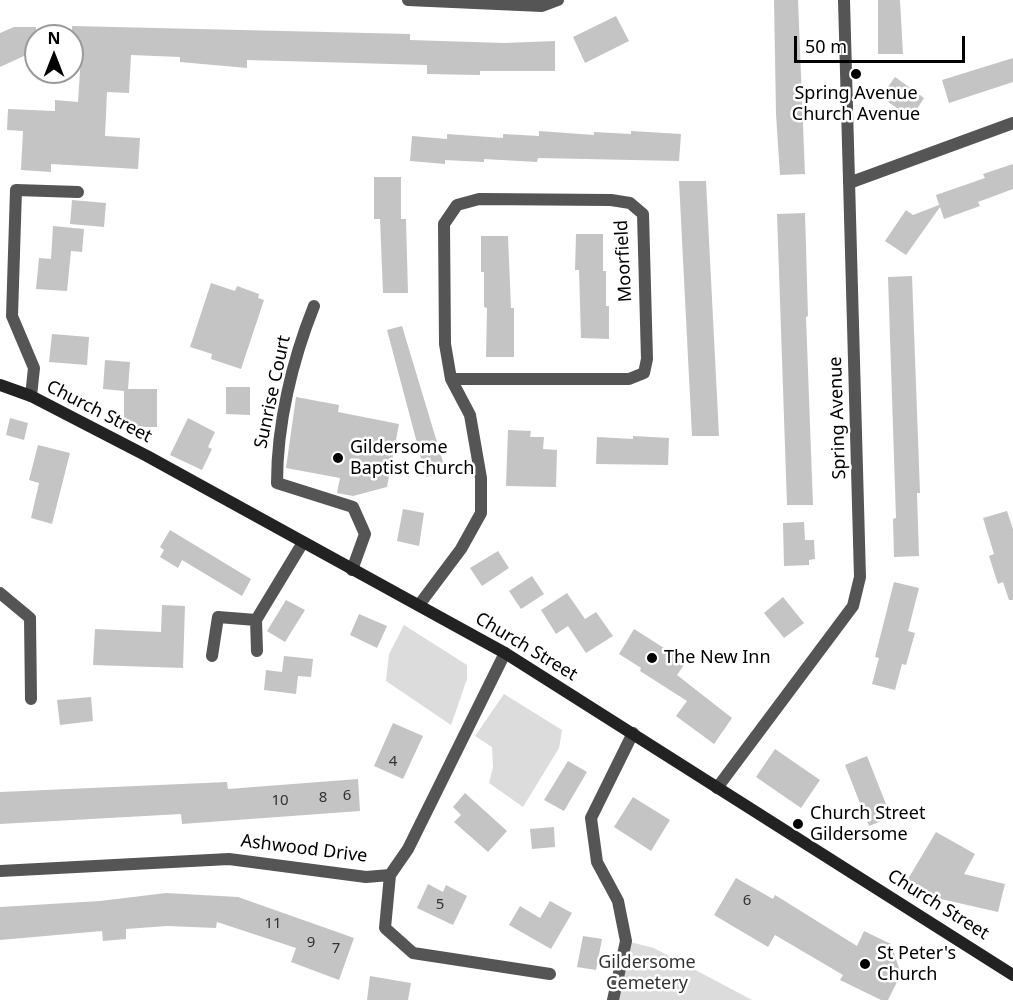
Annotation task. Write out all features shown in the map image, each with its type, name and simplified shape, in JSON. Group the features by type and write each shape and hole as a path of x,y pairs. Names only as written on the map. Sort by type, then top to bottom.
{"main road":[{"name":"Church Street","path":"0,385 30,396 147,456 303,544 505,653 1013,975"}],"street":[{"path":"408,0 542,6 558,0"},
{"name":"Spring Avenue","path":"717,788 853,606 860,577 844,0"},
{"path":"849,183 1013,123"},
{"path":"30,396 34,368 12,316 16,190 78,192"},
{"name":"Moorfield","path":"419,605 460,549 481,513 481,478 470,415 451,379 446,344 444,224 457,205 479,199 611,200 630,203 643,214 647,359 644,373 629,379 451,379"},
{"name":"Sunrise Court","path":"314,306 297,354 277,452 277,483 353,507 365,534 352,570"},
{"path":"257,651 256,620 303,544"},
{"path":"0,593 30,618 31,699"},
{"path":"212,656 218,617 256,620"},
{"name":"Ashwood Drive","path":"0,872 229,858 366,877 390,875 408,849 505,653"},
{"path":"613,1000 626,941 618,901 597,862 591,818 633,733"},
{"path":"390,875 385,928 413,953 550,974"}],"green space":[{"path":"404,625 467,665 467,679 451,725 386,681 389,654"},
{"path":"504,694 562,730 559,748 523,807 489,783 493,767 492,747 475,736"},
{"name":"Gildersome Cemetery","path":"626,941 654,948 752,1000 613,1000"}],"building":[{"path":"774,0 798,0 805,174 780,175 776,114"},
{"path":"878,0 900,0 903,54 878,54"},
{"path":"616,16 629,41 585,63 573,37"},
{"path":"84,26 410,34 410,40 504,43 555,41 555,71 480,71 480,75 427,74 427,65 247,60 247,68 180,62 180,57 131,55 129,93 107,92 105,136 140,138 138,169 51,164 51,172 21,170 23,131 7,130 8,109 55,111 55,100 78,102 79,84 84,84"},
{"path":"14,27 24,27 24,56 0,67 0,33"},
{"path":"1013,58 1013,82 949,103 942,80"},
{"path":"895,77 924,98 911,118 881,97"},
{"path":"539,131 594,135 594,132 631,134 631,131 681,134 679,161 538,158 537,162 484,159 484,162 445,160 445,164 410,161 412,136 447,139 447,134 503,138 503,134 539,136"},
{"path":"1013,164 1013,189 978,202 980,206 944,219 940,207 906,255 885,241 906,210 913,215 939,205 936,195 985,178 983,174"},
{"path":"374,177 401,177 401,219 406,219 408,293 383,293 380,219 374,219"},
{"path":"679,181 706,181 719,436 692,436"},
{"path":"72,200 106,203 104,227 70,224"},
{"path":"805,213 808,316 806,317 813,505 787,505 777,214"},
{"path":"53,226 84,229 82,252 71,251 67,291 36,289 39,258 51,259"},
{"path":"576,234 603,234 603,271 606,271 609,339 581,338 579,270 575,270"},
{"path":"481,236 508,236 511,308 514,308 514,357 486,357 487,308 484,307 484,272 481,272"},
{"path":"912,276 920,493 917,493 919,556 894,557 893,519 896,518 888,277"},
{"path":"211,283 235,291 237,286 259,294 258,298 264,300 241,369 211,359 212,354 190,347"},
{"path":"402,326 446,472 426,477 387,330"},
{"path":"52,334 89,337 87,365 49,362"},
{"path":"105,360 130,362 128,389 157,389 157,427 124,427 124,391 103,389"},
{"path":"226,387 250,387 250,415 226,414"},
{"name":"Gildersome Baptist Church","path":"296,397 339,405 338,412 399,424 387,487 353,496 337,493 340,478 286,468"},
{"path":"10,418 28,423 24,440 6,435"},
{"path":"188,418 215,432 208,447 212,449 202,470 170,455"},
{"path":"508,430 531,431 530,437 544,437 543,449 557,450 556,487 506,486"},
{"path":"633,436 669,438 668,465 596,464 597,437 633,439"},
{"path":"38,445 70,453 52,524 31,518 39,483 29,480"},
{"path":"403,509 424,513 419,546 397,541"},
{"path":"1007,511 1013,529 1013,600 1009,600 1003,582 998,584 989,556 994,554 983,518"},
{"path":"804,522 805,540 814,540 815,559 809,560 809,565 784,566 783,523"},
{"path":"170,530 251,579 242,596 182,560 178,568 160,557 164,550 160,547"},
{"path":"498,551 509,568 482,586 470,568"},
{"path":"532,576 544,594 521,609 509,591"},
{"path":"894,582 919,588 908,631 915,633 906,665 902,664 895,690 872,684 879,658 875,657"},
{"path":"567,593 585,619 596,612 613,636 586,653 568,626 556,634 541,610"},
{"path":"783,597 804,623 784,638 764,613"},
{"path":"286,600 305,610 285,642 267,631"},
{"path":"162,605 185,606 183,668 93,665 95,629 161,632"},
{"path":"359,614 387,626 377,648 350,635"},
{"path":"634,629 686,662 677,675 732,718 714,744 676,716 687,701 640,671 641,668 619,654"},
{"path":"284,656 313,659 311,677 298,676 296,694 264,690 266,670 282,672"},
{"path":"91,697 93,721 60,725 57,700"},
{"path":"393,723 423,736 403,779 374,766"},
{"path":"775,749 820,780 801,808 756,777"},
{"path":"867,756 891,817 869,826 845,765"},
{"path":"568,761 587,772 564,811 544,800"},
{"path":"358,779 360,811 182,824 181,814 0,824 0,792 227,782 228,789"},
{"path":"465,793 507,831 488,852 454,822 461,815 453,807"},
{"path":"633,797 670,820 651,851 614,827"},
{"path":"554,827 555,847 532,849 530,829"},
{"path":"936,832 975,854 964,874 1005,884 998,912 941,899 938,904 905,884"},
{"path":"736,878 773,899 775,895 857,946 864,931 891,944 901,974 888,1000 881,1000 840,980 843,975 775,935 768,947 714,915"},
{"path":"428,884 443,892 446,885 467,896 453,925 417,908"},
{"path":"166,893 238,897 354,938 339,980 291,962 296,948 217,922 216,928 167,926 126,929 126,939 103,941 102,931 0,940 0,907 100,901"},
{"path":"550,901 572,913 551,949 509,925 520,906 540,918"},
{"path":"583,936 602,939 596,970 577,967"},
{"path":"370,976 411,983 408,1000 367,1000"}],"place":[{"name":"Spring Avenue Church Avenue","path":"856,74"},
{"name":"Gildersome Baptist Church","path":"338,458"},
{"name":"The New Inn","path":"652,658"},
{"name":"Church Street Gildersome","path":"798,824"},
{"name":"St Peter's Church","path":"865,964"}]}
